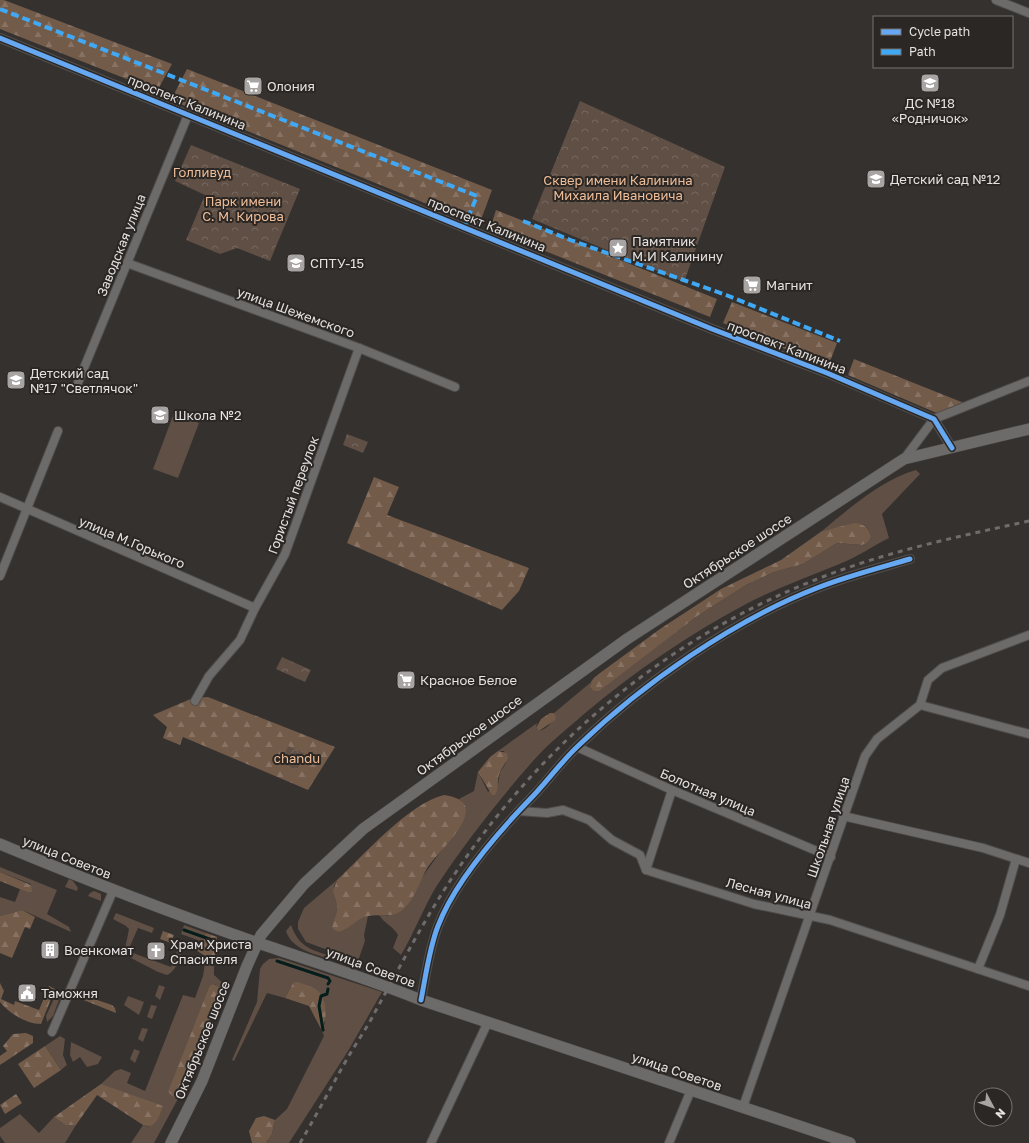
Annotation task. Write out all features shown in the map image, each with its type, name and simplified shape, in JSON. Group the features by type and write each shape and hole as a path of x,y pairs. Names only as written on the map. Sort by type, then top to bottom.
{"main road":[{"name":"Октябрьское шоссе","path":"171,1143 202,1081 257,942 266,928 304,884 362,830 627,639 904,459 1029,429"},
{"name":"улица Советов","path":"0,844 113,890 257,942 389,987 421,1000 850,1143"}],"street":[{"path":"996,0 1029,13"},
{"name":"проспект Калинина","path":"0,38 712,329 827,373 934,419"},
{"name":"Заводская улица","path":"77,384 188,115"},
{"name":"улица Шежемского","path":"127,263 359,348 456,387"},
{"name":"Гористый переулок","path":"195,701 209,676 240,640 255,608 286,553 359,348"},
{"path":"952,448 934,419 1029,381"},
{"name":"Октябрьское шоссе","path":"904,459 934,419"},
{"path":"0,576 58,430"},
{"name":"улица М.Горького","path":"0,497 255,608"},
{"path":"421,1000 431,948 438,925 480,856 577,747 617,710 657,679 729,632 817,588 910,559"},
{"path":"1029,634 942,668 928,680 920,705 1029,734"},
{"name":"Школьная улица","path":"743,1107 865,756 877,739 920,705"},
{"name":"Болотная улица","path":"577,747 672,790 831,857"},
{"path":"646,870 672,790"},
{"path":"519,811 547,813 563,810 589,820 612,840 640,855 646,870"},
{"path":"843,816 983,848 1029,863"},
{"path":"978,969 1000,915 1016,859"},
{"name":"Лесная улица","path":"646,870 754,904 830,920 1029,986"},
{"path":"52,1032 113,890"},
{"path":"431,1143 488,1022"},
{"path":"669,1143 691,1090"}],"green space":[{"path":"0,0 4,0 172,64 157,91 0,29"},
{"path":"187,69 492,190 479,225 171,100"},
{"name":"Сквер имени Калинина Михаила Ивановича","path":"580,101 725,167 684,282 532,219"},
{"name":"Парк имени С. М. Кирова","path":"191,145 300,189 270,261 237,248 220,254 186,240 205,195 175,181"},
{"path":"496,210 717,299 710,317 490,229"},
{"path":"732,302 837,343 828,367 723,323"},
{"path":"854,359 969,405 939,414 848,375"},
{"path":"174,413 199,423 178,478 153,469"},
{"path":"347,434 368,442 363,453 343,445"},
{"path":"916,470 920,474 882,514 889,538 848,560 748,603 683,641 622,683 551,743 507,791 458,854 436,887 401,955 393,948 398,935 379,915 388,916 408,904 421,879 443,848 464,805 459,799 474,791 478,772 488,792 498,784 500,772 506,763 504,751 498,751 537,723 536,728 539,731 547,727 556,716 554,713 590,683 590,687 656,647 696,617 746,585 774,572 803,564 837,543 862,545 871,536 864,525 857,524 822,531 854,504 879,487 904,474"},
{"path":"374,477 399,487 387,515 529,568 519,591 502,610 347,543"},
{"path":"855,523 864,525 869,530 871,536 868,542 862,545 837,543 803,564 774,572 746,585 696,617 599,691 594,691 590,687 592,681 600,673 660,629 721,589 781,560 822,531"},
{"path":"282,657 311,670 305,682 276,669"},
{"name":"chandu","path":"208,697 335,747 308,790 183,737 180,745 163,738 167,727 153,715 193,698"},
{"path":"550,713 554,713 556,716 555,720 539,731 536,728 541,719"},
{"path":"288,746 304,753 297,770 281,763"},
{"path":"498,751 507,753 508,758 499,775 495,795 492,795 478,772 490,757"},
{"path":"444,795 459,799 465,807 465,816 452,838 428,867 406,907 396,914 365,917 342,931 335,930 332,927 337,913 337,902 333,891 337,880 402,819 416,808 430,800"},
{"path":"0,867 57,890 47,914 69,927 71,932 22,910 0,916 0,897 15,902 20,889 27,892 31,884 0,872"},
{"path":"0,872 31,885 32,892 27,892 0,881"},
{"path":"69,879 73,881 78,888 77,891 65,887"},
{"path":"337,880 334,886 339,912 332,926 344,930 360,918 368,916 364,935 365,941 358,961 306,942 298,929 298,922 304,908"},
{"path":"94,891 101,894 101,901 88,896"},
{"path":"22,910 35,917 30,929 25,927 12,958 0,953 0,916"},
{"path":"116,913 154,928 152,933 138,928 126,955 124,954 129,929 113,919"},
{"path":"184,925 206,933 203,942 181,934"},
{"path":"291,925 295,934 304,945 317,952 341,959 341,962 309,952 295,944 289,938 286,931"},
{"path":"163,931 174,935 171,943 160,939"},
{"path":"206,933 217,937 214,965 205,963 205,956 190,946 190,942 201,946"},
{"path":"178,949 182,951 178,961 173,971 167,975 131,958 133,953 171,967"},
{"path":"279,958 382,992 348,1051 289,1143 266,1143 272,1134 275,1120 287,1109 324,1036 321,1029 325,1023 320,994 311,988 293,983 285,998 267,993 234,1061 232,1060 257,1002 260,969 269,959"},
{"path":"205,963 214,965 214,975 224,984 221,992 215,984 210,985 174,1098 179,1097 154,1143 131,1143 143,1125 149,1127 101,1084 115,1071 121,1069 131,1073 127,1083 145,1091 183,995 195,998 203,976"},
{"path":"297,982 308,985 318,991 321,995 325,1004 326,1015 321,1029 309,1006 285,998 293,983"},
{"path":"0,983 4,991 1,999 14,1005 15,1001 39,1010 49,986 55,989 41,1024 35,1024 24,1020 13,1014 0,1002"},
{"path":"214,984 221,992 179,1097 175,1098 168,1092 210,985"},
{"path":"159,985 165,987 160,1000 155,996"},
{"path":"58,990 62,992 53,1016 47,1022 46,1016"},
{"path":"82,995 112,1005 115,1008 116,1013 81,999"},
{"path":"128,996 144,1002 139,1015 124,1005"},
{"path":"151,1005 157,1006 152,1019 147,1017"},
{"path":"142,1028 148,1029 143,1042 138,1039"},
{"path":"26,1033 33,1036 33,1043 0,1065 0,1056 7,1051 3,1046 13,1034"},
{"path":"60,1036 65,1039 63,1055 67,1065 61,1070 45,1046"},
{"path":"71,1042 102,1057 98,1064 87,1067 80,1057 73,1062 70,1055"},
{"path":"45,1046 61,1070 34,1088 18,1064"},
{"path":"134,1049 140,1051 135,1063 130,1059"},
{"path":"101,1084 163,1106 154,1124 151,1126 143,1125 97,1095 76,1125 65,1125 54,1117"},
{"path":"16,1094 22,1103 5,1114 0,1105"},
{"path":"20,1114 39,1133 54,1117 65,1125 76,1125 65,1143 5,1143 0,1136 0,1128"},
{"path":"264,1116 275,1120 272,1134 266,1143 252,1143 249,1131 256,1118"}],"waterway":[{"path":"184,930 215,941"},
{"path":"277,961 328,978 330,981 328,984"},
{"path":"323,1030 319,1006 321,996 327,994 328,989"}],"railway":[{"path":"300,1143 372,1018 424,923 456,872 491,824 529,779 570,737 613,699 660,663 709,632 761,604 815,580 894,553 947,539 1029,521"}],"marked path":[{"path":"0,9 477,196 464,227"},
{"path":"523,221 573,241 726,295 840,341"}],"cycle path":[{"path":"0,38 712,329 827,373 934,419 952,448"},
{"path":"421,1000 432,944 438,926 456,891 467,874 507,823 540,789 572,752 603,723 660,677 690,656 754,617 817,588 863,572 910,559"}],"place":[{"name":"ДС №18 «Родничок»","path":"930,83"},
{"name":"Олония","path":"253,86"},
{"name":"Детский сад №12","path":"876,179"},
{"name":"Памятник М.И Калинину","path":"618,248"},
{"name":"СПТУ-15","path":"296,263"},
{"name":"Магнит","path":"752,285"},
{"name":"Детский сад №17 \"Светлячок\"","path":"16,380"},
{"name":"Школа №2","path":"160,415"},
{"name":"Красное Белое","path":"406,680"},
{"name":"Военкомат","path":"50,950"},
{"name":"Храм Христа Спасителя","path":"156,951"},
{"name":"Таможня","path":"27,993"}],"park label":[{"name":"Голливуд","path":"202,172"}]}
